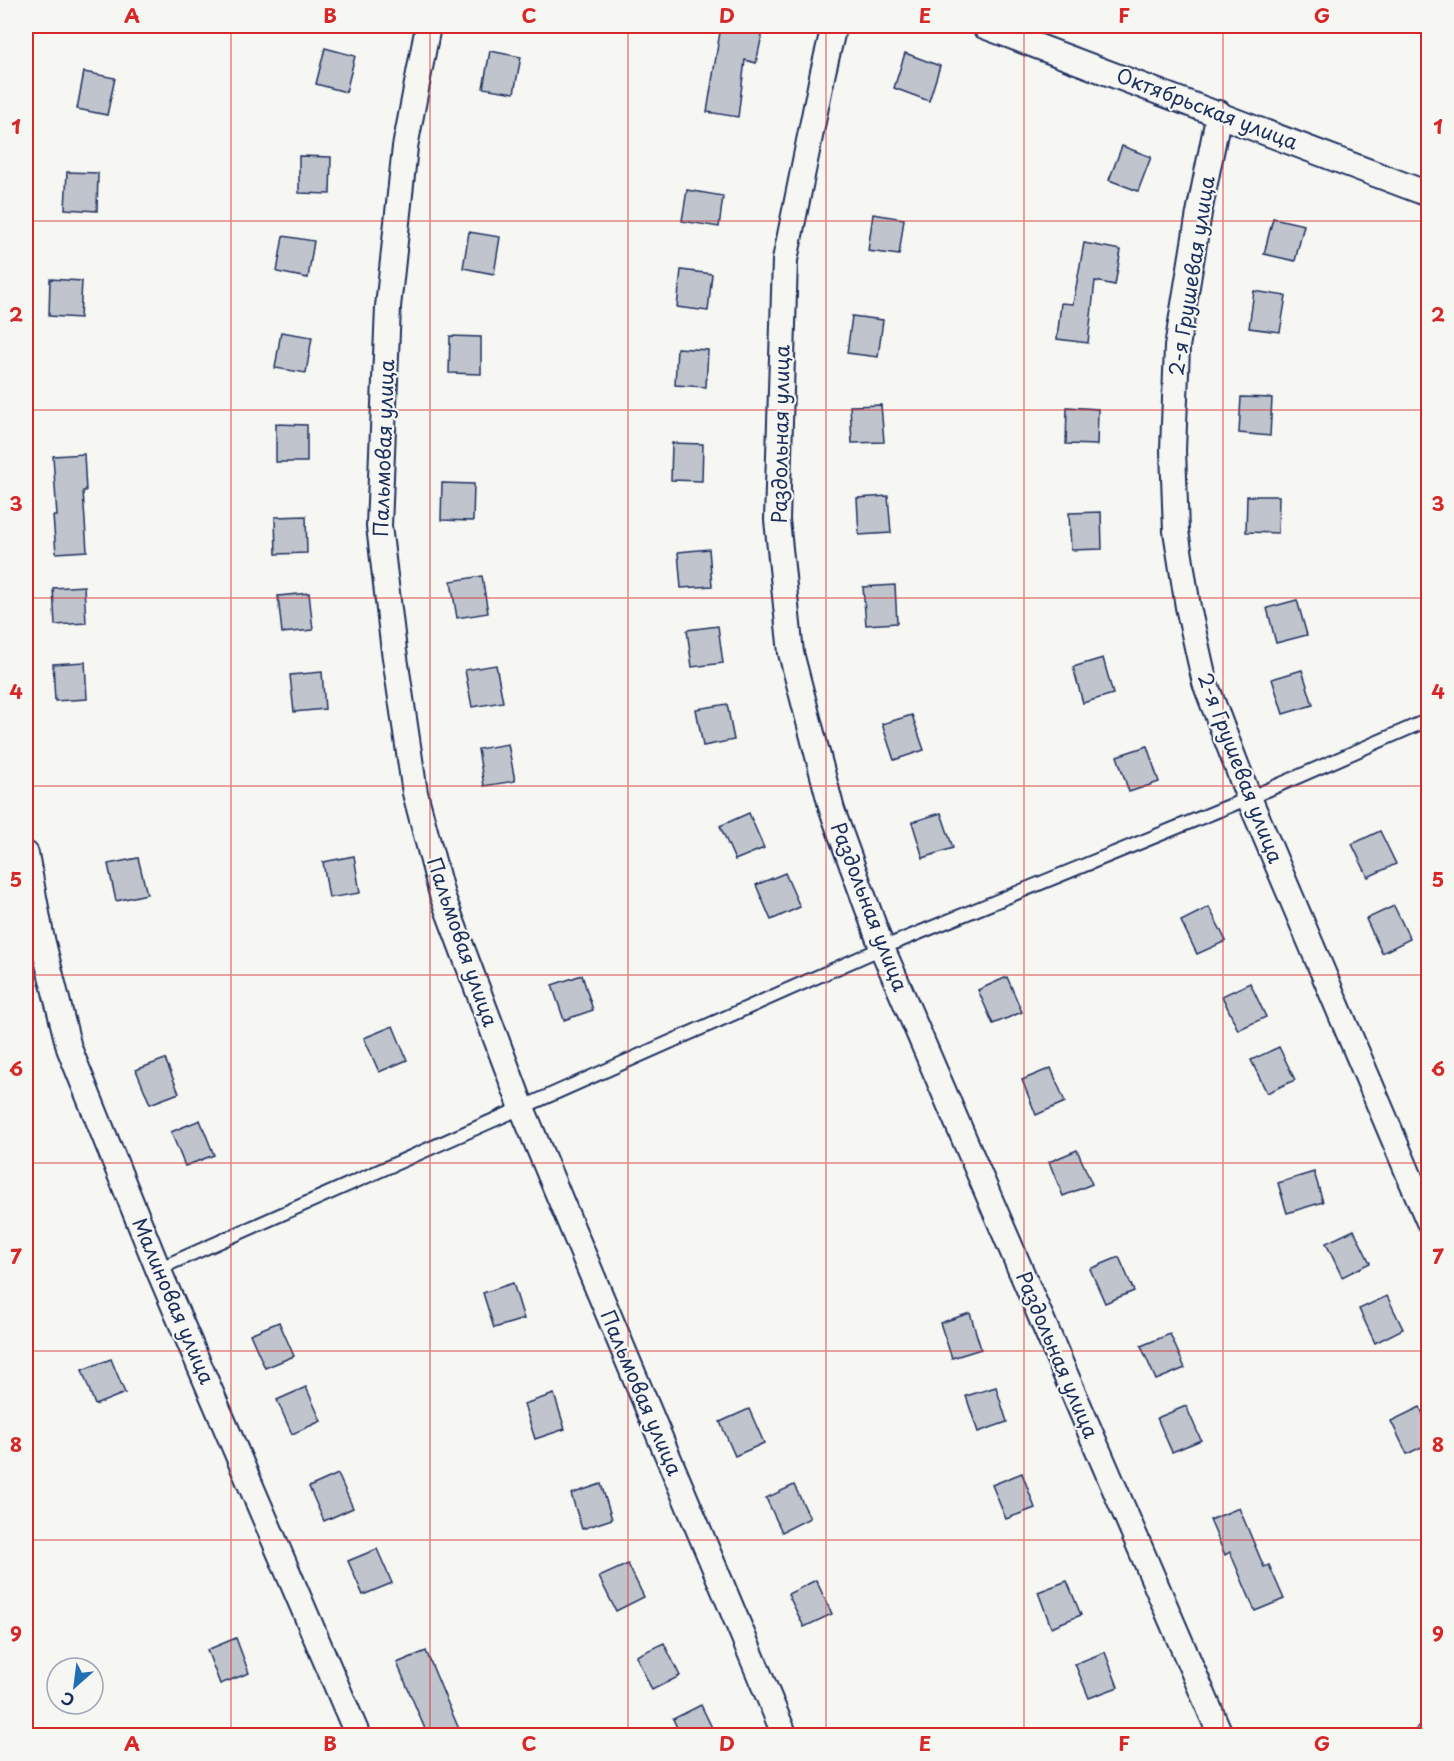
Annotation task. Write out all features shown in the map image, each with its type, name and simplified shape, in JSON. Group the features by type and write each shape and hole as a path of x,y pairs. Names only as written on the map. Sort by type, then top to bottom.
{"street":[{"name":"Пальмовая улица","path":"428,26 405,147 388,307 379,526 394,651 415,793 442,895 522,1108 785,1736"},
{"name":"Раздольная улица","path":"834,26 785,260 777,520 791,653 832,810 882,948 1221,1736"},
{"name":"Октябрьская улица","path":"984,26 1428,194"},
{"name":"2-я Грушевая улица","path":"1219,113 1199,213 1177,347 1173,450 1176,531 1188,607 1205,684 1249,798 1428,1220"},
{"name":"Малиновая улица","path":"26,854 41,935 69,1048 158,1269 358,1736"}],"lane":[{"path":"158,1269 882,948 1249,798 1428,720"}],"building":[{"path":"721,26 764,26 756,63 745,60 738,117 707,112"},
{"path":"325,48 355,56 346,92 316,84"},
{"path":"490,51 521,57 514,93 483,88"},
{"path":"905,53 940,66 929,101 894,88"},
{"path":"84,72 115,78 107,115 77,109"},
{"path":"1122,146 1151,157 1138,191 1109,180"},
{"path":"299,156 331,157 330,194 299,193"},
{"path":"67,172 98,173 97,211 65,209"},
{"path":"687,190 723,196 719,227 682,221"},
{"path":"873,214 904,219 899,255 868,251"},
{"path":"1273,218 1304,225 1295,261 1264,254"},
{"path":"469,232 500,237 494,274 463,268"},
{"path":"283,236 314,241 308,278 277,272"},
{"path":"1084,243 1121,250 1115,285 1095,281 1088,343 1057,339 1061,303 1073,304"},
{"path":"681,270 712,274 708,311 677,307"},
{"path":"50,279 82,281 80,318 49,316"},
{"path":"1254,291 1286,296 1280,332 1249,328"},
{"path":"852,316 883,320 878,357 847,353"},
{"path":"281,332 312,337 306,373 275,368"},
{"path":"450,336 481,337 481,374 449,373"},
{"path":"677,348 708,350 706,387 675,385"},
{"path":"1241,397 1272,398 1270,436 1239,433"},
{"path":"881,405 884,442 852,443 850,406"},
{"path":"1067,407 1098,409 1097,445 1066,444"},
{"path":"276,424 307,425 307,462 276,462"},
{"path":"672,443 703,444 702,481 671,480"},
{"path":"84,454 86,491 83,491 87,551 56,553 53,516 57,516 53,456"},
{"path":"442,483 474,484 473,521 441,520"},
{"path":"888,496 891,533 859,535 857,498"},
{"path":"1247,496 1279,496 1278,533 1246,532"},
{"path":"1101,512 1102,549 1071,550 1069,513"},
{"path":"306,516 307,553 276,554 275,517"},
{"path":"709,549 712,586 681,588 678,552"},
{"path":"482,576 488,613 457,618 451,581"},
{"path":"895,585 897,623 866,625 863,587"},
{"path":"84,586 86,623 55,625 53,588"},
{"path":"309,593 313,630 282,633 278,596"},
{"path":"1297,600 1307,635 1276,643 1267,608"},
{"path":"718,626 723,663 692,667 687,630"},
{"path":"1103,658 1113,694 1083,703 1073,667"},
{"path":"85,662 87,699 55,701 53,664"},
{"path":"496,665 503,702 472,707 465,670"},
{"path":"1302,670 1313,705 1283,714 1272,679"},
{"path":"322,672 325,709 294,712 290,675"},
{"path":"727,704 734,740 703,746 696,709"},
{"path":"912,715 924,750 894,760 882,724"},
{"path":"508,744 515,781 484,786 478,749"},
{"path":"1147,746 1159,782 1129,792 1117,756"},
{"path":"749,813 764,848 735,860 720,826"},
{"path":"941,813 953,848 923,858 912,822"},
{"path":"1380,831 1396,864 1368,877 1352,844"},
{"path":"354,856 360,893 329,898 323,862"},
{"path":"138,858 147,894 116,901 108,864"},
{"path":"785,873 800,907 771,920 756,885"},
{"path":"1394,906 1410,939 1382,953 1366,919"},
{"path":"1209,907 1226,941 1197,954 1181,921"},
{"path":"582,975 593,1010 564,1020 552,985"},
{"path":"1007,977 1022,1012 993,1024 978,990"},
{"path":"1250,983 1266,1017 1238,1030 1222,996"},
{"path":"393,1026 407,1060 379,1072 364,1038"},
{"path":"1279,1047 1295,1080 1267,1093 1251,1060"},
{"path":"165,1059 179,1093 150,1104 136,1070"},
{"path":"1051,1068 1065,1102 1036,1115 1022,1080"},
{"path":"200,1120 214,1155 185,1166 171,1132"},
{"path":"1077,1150 1092,1184 1063,1196 1049,1162"},
{"path":"1314,1172 1323,1202 1287,1213 1278,1183"},
{"path":"1354,1230 1370,1263 1342,1277 1326,1243"},
{"path":"1119,1257 1134,1291 1105,1303 1090,1269"},
{"path":"513,1283 524,1319 494,1328 483,1293"},
{"path":"1387,1296 1403,1329 1375,1343 1359,1309"},
{"path":"970,1313 981,1349 952,1358 940,1323"},
{"path":"279,1322 294,1356 265,1368 250,1334"},
{"path":"1170,1334 1185,1368 1156,1380 1141,1346"},
{"path":"111,1359 125,1393 95,1405 82,1370"},
{"path":"306,1387 321,1421 292,1434 277,1400"},
{"path":"996,1387 1007,1422 978,1432 966,1396"},
{"path":"554,1394 565,1429 535,1439 524,1404"},
{"path":"1186,1406 1201,1440 1172,1452 1157,1418"},
{"path":"1420,1407 1428,1426 1428,1444 1407,1454 1391,1421"},
{"path":"749,1409 764,1443 735,1456 720,1422"},
{"path":"1022,1473 1035,1508 1006,1519 992,1485"},
{"path":"338,1474 353,1508 324,1521 309,1487"},
{"path":"601,1484 612,1519 582,1529 571,1494"},
{"path":"794,1485 810,1518 782,1532 766,1498"},
{"path":"1239,1508 1264,1567 1269,1565 1284,1599 1255,1611 1230,1552 1225,1555 1210,1520"},
{"path":"377,1549 392,1583 363,1595 348,1561"},
{"path":"628,1564 644,1597 616,1611 599,1577"},
{"path":"816,1580 832,1614 804,1627 788,1594"},
{"path":"1067,1581 1081,1615 1051,1627 1038,1592"},
{"path":"236,1638 249,1673 220,1684 207,1650"},
{"path":"664,1643 680,1676 652,1690 636,1656"},
{"path":"426,1651 462,1736 428,1736 397,1663"},
{"path":"1105,1652 1118,1687 1089,1698 1075,1664"},
{"path":"701,1705 716,1736 681,1736 673,1719"}]}
